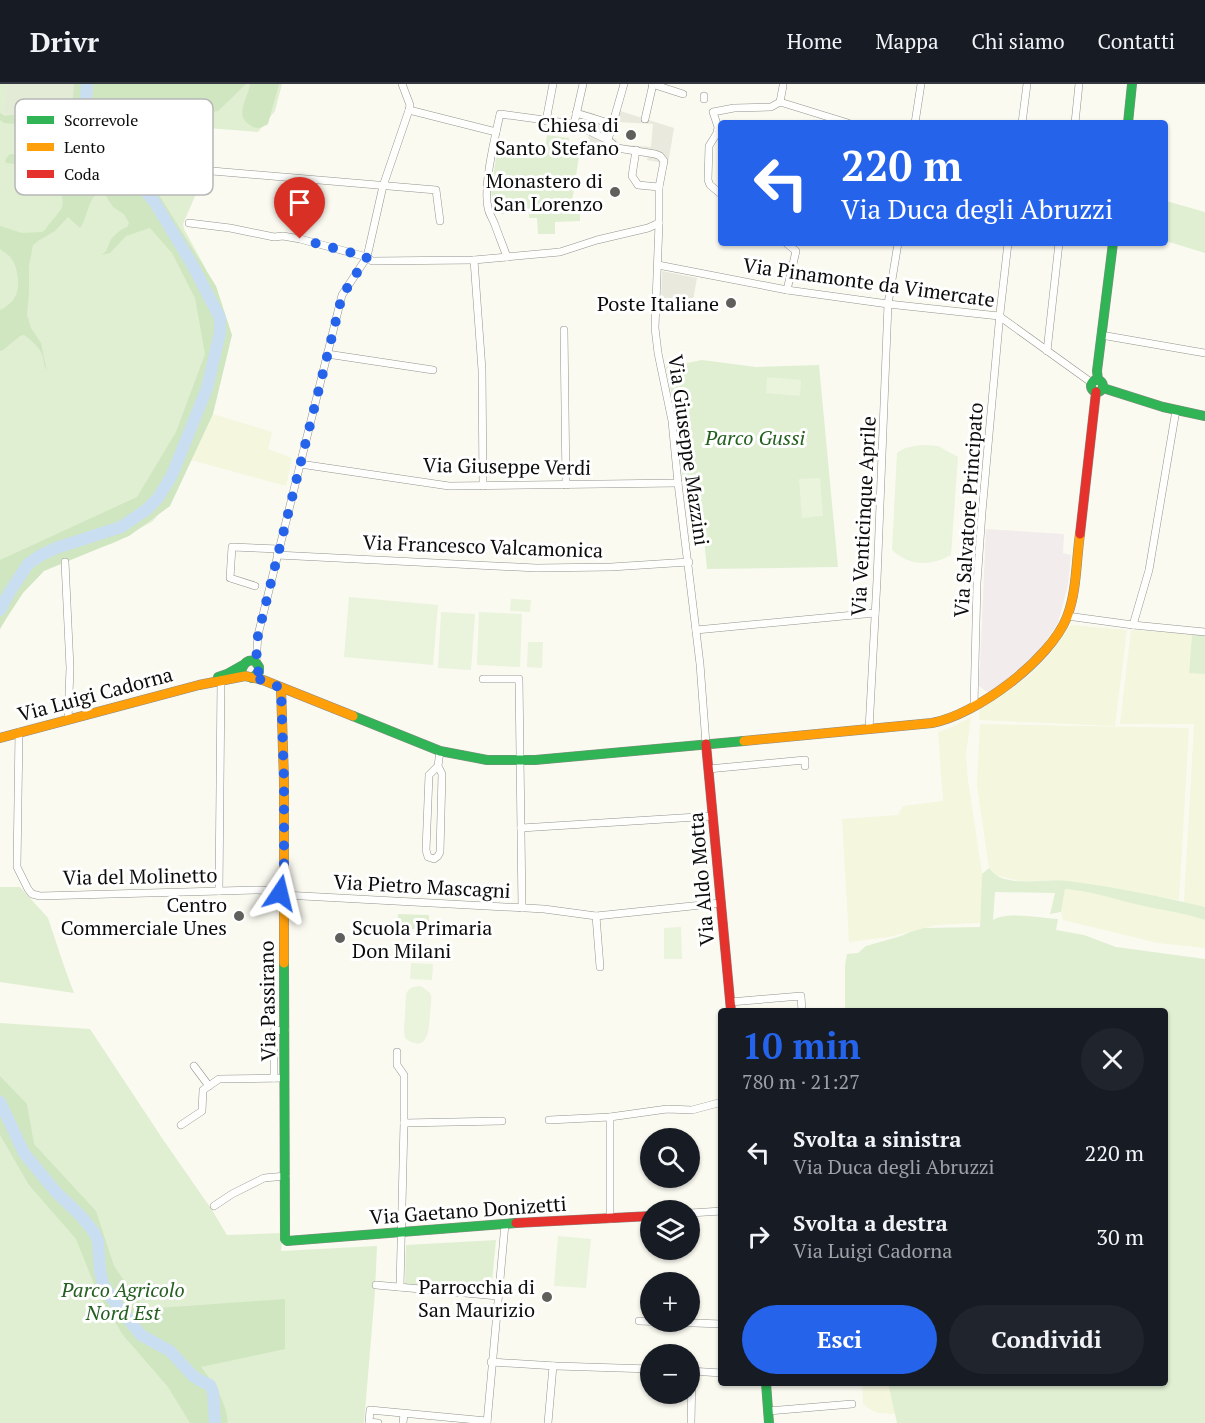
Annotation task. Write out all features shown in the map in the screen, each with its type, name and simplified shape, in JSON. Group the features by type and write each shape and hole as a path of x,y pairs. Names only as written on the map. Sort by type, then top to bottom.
{"street":[{"path":"402,84 410,105 409,110 383,186 367,257 342,296 251,664 242,672 249,677 263,680 440,751 487,760 520,761 912,726 957,715 999,691 1038,660 1051,644 1067,616 1080,531 1113,246"},
{"path":"546,121 553,84"},
{"path":"574,124 583,84"},
{"path":"608,140 624,84"},
{"path":"645,119 653,84 683,94"},
{"path":"915,120 921,84"},
{"path":"1022,120 1027,84"},
{"path":"1075,120 1079,84"},
{"path":"1128,120 1132,84"},
{"path":"780,85 780,102"},
{"path":"718,192 708,180 710,146 718,127 713,112 734,108 771,108 780,102"},
{"path":"780,102 838,120"},
{"path":"409,110 496,132"},
{"path":"576,113 612,124"},
{"path":"507,256 488,207 486,191 500,114 574,124 608,140 617,148 636,150 632,176 638,184 659,188"},
{"name":"Via Giuseppe Mazzini","path":"636,150 657,155 664,161 659,188 655,328 672,421 700,664 706,744"},
{"path":"213,171 436,190 440,221"},
{"path":"189,223 300,239 367,257 372,261 474,260 560,252 659,223"},
{"path":"788,290 796,251 790,246"},
{"name":"Via Venticinque Aprile","path":"868,729 888,304 898,246"},
{"name":"Via Salvatore Principato","path":"974,705 978,572 999,316 1008,246"},
{"path":"1047,351 1059,246"},
{"path":"474,260 482,370 483,486"},
{"name":"Via Pinamonte da Vimercate","path":"658,265 788,290 999,316 1097,386"},
{"path":"564,330 567,485"},
{"path":"1101,335 1205,353"},
{"path":"327,354 434,370"},
{"path":"1097,386 1176,410 1205,416"},
{"path":"1133,625 1149,570 1176,410"},
{"name":"Via Giuseppe Verdi","path":"300,464 443,486 678,483"},
{"name":"Via Francesco Valcamonica","path":"255,586 230,578 232,547 278,552 536,568 611,567 688,562"},
{"path":"65,562 70,668 68,720"},
{"path":"696,630 875,613"},
{"path":"1067,616 1205,632"},
{"path":"249,677 257,675 251,664"},
{"path":"251,664 285,689"},
{"name":"Via Luigi Cadorna","path":"199,685 251,664"},
{"name":"Via Luigi Cadorna","path":"0,738 199,685 249,677"},
{"path":"483,680 519,679 522,908"},
{"path":"219,891 221,681"},
{"name":"Via Passirano","path":"285,689 285,1239 287,1241"},
{"name":"Via del Molinetto","path":"19,732 17,867 32,894 40,896 257,890 275,891 284,895"},
{"name":"Via Aldo Motta","path":"706,744 730,1007"},
{"path":"438,766 429,775 426,850 428,857 434,859 440,852 442,774 438,766 440,751"},
{"path":"708,769 805,760 805,766"},
{"path":"520,828 713,816"},
{"name":"Via Pietro Mascagni","path":"284,895 544,909 596,916 721,903"},
{"path":"596,916 600,967"},
{"path":"730,1007 801,996 802,1008"},
{"path":"274,1078 274,1031 285,1030"},
{"path":"397,1052 398,1065 404,1075 400,1287"},
{"path":"194,1066 209,1086"},
{"path":"181,1125 202,1111 203,1090 219,1079 285,1078"},
{"path":"549,1120 610,1117 667,1109 692,1110 718,1103"},
{"path":"610,1117 610,1218"},
{"path":"404,1123 502,1121"},
{"path":"214,1206 264,1178 286,1176"},
{"path":"700,1212 718,1211"},
{"name":"Via Gaetano Donizetti","path":"287,1241 505,1224 640,1217"},
{"path":"378,1423 369,1422 370,1410 487,1422 505,1224"},
{"path":"376,1286 498,1296"},
{"path":"639,1321 718,1324"},
{"path":"491,1362 640,1369"},
{"path":"548,1423 553,1366"},
{"path":"700,1372 718,1373"},
{"path":"766,1386 769,1423"},
{"path":"691,1404 691,1423"},
{"path":"768,1411 852,1404"},
{"path":"403,1423 404,1414"}],"shaded area":[{"path":"575,108 610,120 614,109 674,128 668,164 647,160 648,155 587,144 589,134 572,130","holes":["618,122 653,124 651,147 617,144 617,140 611,137 614,126 618,126"]},
{"path":"662,271 697,278 693,300 661,299"},
{"path":"986,529 1064,534 1063,553 1071,555 1068,585 1058,623 1039,651 993,691 987,692 979,686"}],"green space":[{"path":"0,84 282,84 275,111 258,132 213,128 213,99 15,99 15,195 196,195 183,224 206,269 219,386 202,438 194,447 169,501 153,521 116,542 69,559 56,560 22,589 0,630"},
{"path":"7,84 74,84 73,99 15,99 15,115 5,114"},
{"path":"70,84 246,84 218,111 213,112 213,99 66,99"},
{"path":"250,84 279,84 268,124 257,128 245,121 242,111"},
{"path":"0,113 5,116 15,114 15,124 4,123 0,120"},
{"path":"547,135 569,138 567,152 579,156 571,209 580,211 580,221 555,222 555,234 538,234 537,218 529,218 529,213 495,214 491,191 498,144 545,150"},
{"path":"11,154 15,155 15,164 6,163 5,160"},
{"path":"95,195 80,228 68,217 55,231 33,245 29,266 27,315 31,328 41,343 47,371 40,350 24,335 0,351 0,310 14,298 18,284 13,261 0,249 0,226 22,233 42,232 62,207 62,196"},
{"path":"105,195 159,195 216,286 232,335 213,414 170,506 129,536 44,571 23,593 0,628 0,560 137,497 176,432 205,354 195,298 172,253 150,228 126,236 110,253 101,255 114,236 129,223 124,214 113,207"},
{"path":"1168,202 1205,212 1205,253 1168,242"},
{"name":"Parco Gussi","path":"702,360 756,367 819,365 838,567 707,569 698,478 683,480 666,367"},
{"path":"767,377 801,380 800,396 766,393"},
{"path":"213,414 272,432 268,449 292,458 286,486 191,460"},
{"path":"938,446 958,457 951,555 928,563 906,560 892,550 897,453 909,447"},
{"path":"820,478 823,516 802,518 799,479"},
{"path":"349,597 438,605 433,665 344,657"},
{"path":"511,599 531,600 530,612 510,611"},
{"path":"441,612 475,614 471,670 438,668"},
{"path":"479,612 522,614 520,667 477,665"},
{"path":"1070,625 1127,630 1115,726 979,720 980,708 1026,678 1046,659"},
{"path":"1131,630 1192,634 1189,672 1205,674 1205,907 1184,902 1194,724 1120,724"},
{"path":"1192,634 1205,635 1205,674 1189,673"},
{"path":"528,642 543,642 542,668 527,667"},
{"path":"971,717 966,754 982,874 980,923 936,925 889,937 849,942 842,819 898,815 903,806 943,801 938,732"},
{"path":"980,724 1189,728 1179,900 1067,881 1023,882 998,876 989,868 977,786"},
{"path":"989,868 999,877 1007,880 1068,881 1137,892 1205,907 1205,920 1092,893 1065,889 1061,912 1050,914 1055,893 995,892 993,920 1015,915 1058,919 1056,930 1084,935 1116,947 1205,959 1205,1423 897,1423 889,1386 1168,1386 1168,1008 845,1008 847,954 858,953 866,946 924,928 980,927 982,874"},
{"path":"0,887 20,887 48,918 74,993 0,982"},
{"path":"1065,889 1085,891 1205,920 1205,948 1158,943 1063,920 1061,912"},
{"path":"398,914 429,915 429,928 428,930 397,928"},
{"path":"681,927 682,959 664,959 664,928"},
{"path":"411,963 433,964 432,980 410,979"},
{"path":"420,986 431,995 431,1000 427,1033 422,1042 418,1044 405,1038 404,1031 406,994 413,987"},
{"name":"Parco Agricolo Nord Est","path":"0,1023 90,1029 227,1235 283,1233 281,1251 377,1246 364,1423 0,1423"},
{"path":"0,1076 27,1104 34,1144 96,1211 114,1266 144,1309 285,1299 285,1349 201,1367 219,1393 228,1423 190,1423 168,1387 123,1335 98,1294 76,1239 29,1185 0,1135"},
{"path":"558,1236 591,1239 586,1288 554,1286"},
{"path":"496,1240 491,1292 405,1284 406,1245"},
{"path":"862,1386 911,1386 910,1415 878,1413 863,1404"}],"waterway":[{"path":"86,99 87,84"},
{"path":"0,610 28,564 56,548 121,527 146,510 158,498 172,475 207,388 220,333 220,318 192,264 149,195"},
{"path":"0,1102 24,1153 56,1192 94,1232 98,1241 103,1284 113,1300 141,1335 170,1351 192,1375 210,1385 213,1392 215,1423"}],"traffic: fast":[{"path":"1128,120 1132,84"},
{"path":"1098,380 1097,371 1113,246"},
{"path":"1099,380 1103,386 1099,392 1095,392 1091,384 1099,380"},
{"path":"1103,388 1163,407 1205,416"},
{"path":"242,669 247,662 255,661 259,672 252,678"},
{"path":"218,677 243,665"},
{"path":"353,716 440,751 487,760 535,760 744,741"},
{"path":"284,963 285,1239 287,1241 516,1223"},
{"path":"766,1386 769,1423"}],"traffic: slow":[{"path":"744,741 932,723 950,718 990,697 1028,667 1045,651 1058,634 1067,617 1073,597 1080,534"},
{"path":"0,738 199,685 245,676 263,680 353,716"},
{"path":"281,688 284,780 284,963"}],"traffic: jam":[{"path":"1080,534 1096,392"},
{"path":"706,744 731,1008"},
{"path":"516,1223 640,1217"}],"place":[{"name":"Chiesa di Santo Stefano","path":"631,135"},
{"name":"Monastero di San Lorenzo","path":"615,192"},
{"name":"Poste Italiane","path":"731,303"},
{"name":"Centro Commerciale Unes","path":"239,916"},
{"name":"Scuola Primaria Don Milani","path":"340,938"},
{"name":"Parrocchia di San Maurizio","path":"547,1297"}],"route":[{"path":"280,893 284,895 281,688 252,678 257,675 259,669 256,662 258,635 333,327 344,290 367,257 300,239"}]}
